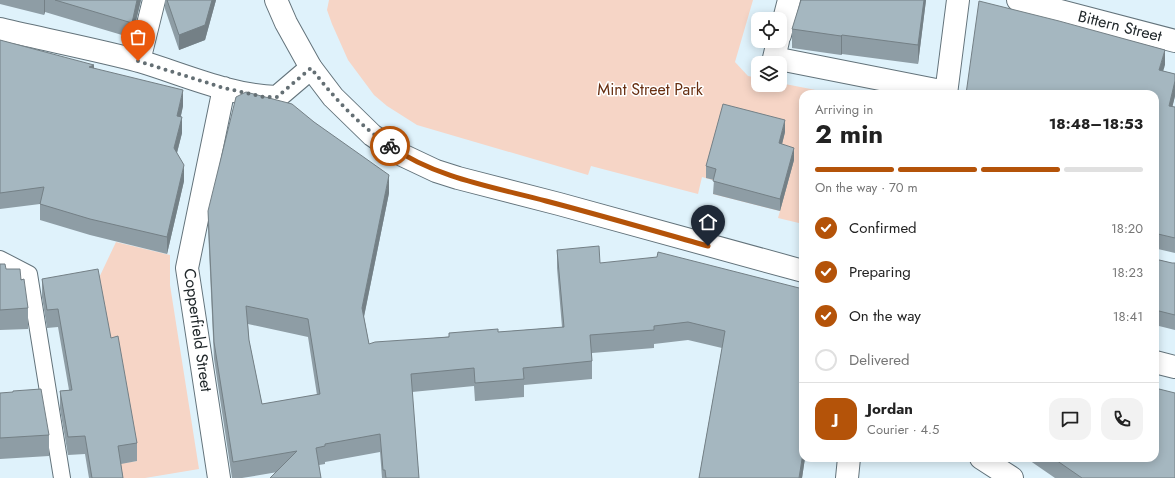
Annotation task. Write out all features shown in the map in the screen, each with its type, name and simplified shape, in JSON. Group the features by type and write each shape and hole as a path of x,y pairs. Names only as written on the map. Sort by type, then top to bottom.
{"street":[{"path":"138,61 154,0"},
{"path":"276,0 286,23 311,68 334,97 372,135 400,154 436,171 458,178 799,270"},
{"path":"786,12 789,0"},
{"path":"946,90 958,0"},
{"name":"Bittern Street","path":"1018,0 1175,40"},
{"path":"0,29 138,61 224,88 264,97 277,97 311,68"},
{"path":"776,48 774,58 931,90"},
{"name":"Copperfield Street","path":"219,478 187,268 224,88"},
{"path":"1159,363 1175,367"},
{"path":"847,478 849,462"},
{"path":"987,462 1012,478"}],"lane":[{"path":"0,258 29,274 62,478"}],"green space":[{"name":"Mint Street Park","path":"329,0 753,0 735,62 748,76 751,77 751,92 787,92 787,84 816,90 799,90 799,223 778,218 780,211 713,194 716,181 702,177 698,194 591,166 588,175 417,125 387,106 374,95 348,60 327,10"},
{"path":"116,242 170,255 170,285 199,469 145,478 120,478 118,464 137,461 111,355 97,282"}],"building":[{"path":"55,0 137,0 132,23"},
{"path":"167,0 212,0 205,25 179,35"},
{"path":"801,0 924,0 918,45 792,29"},
{"path":"979,1 1165,50 1159,70 1175,74 1175,81 1169,106 1175,107 1175,238 1159,234 1159,90 967,90"},
{"path":"0,40 94,65 89,67 183,90 177,116 182,117 174,148 184,165 167,237 90,219 40,204 44,187 0,193"},
{"path":"246,92 292,104 314,122 389,175 362,308 369,344 375,342 449,337 449,333 498,329 498,332 564,327 557,250 599,246 600,263 657,257 658,252 799,288 799,462 802,462 799,478 699,478 725,331 688,322 654,326 654,330 590,335 592,361 523,368 524,379 475,383 474,368 411,374 419,478 386,478 385,470 383,470 380,434 325,444 325,446 316,448 321,478 270,478 297,451 233,462 214,342 208,211 236,97","holes":["246,306 308,319 320,394 262,404 249,340"]},
{"path":"723,104 785,120 779,143 794,148 780,199 713,181 716,169 706,166"},
{"path":"1159,260 1175,263 1175,315 1159,311"},
{"path":"0,264 5,264 6,269 20,269 21,280 24,279 28,308 0,310"},
{"path":"98,269 111,338 118,336 137,443 118,446 123,478 92,478 85,436 68,437 60,391 72,390 58,309 47,310 42,279"},
{"path":"41,389 49,435 0,438 0,393"},
{"path":"1159,389 1175,393 1175,478 1082,478 1059,462 1159,462"}],"way so far":[{"path":"138,61 224,88 264,97 277,97 311,68 334,97 372,135 390,146"}],"route":[{"path":"390,146 400,154 436,171 458,178 559,204 708,246"}]}
